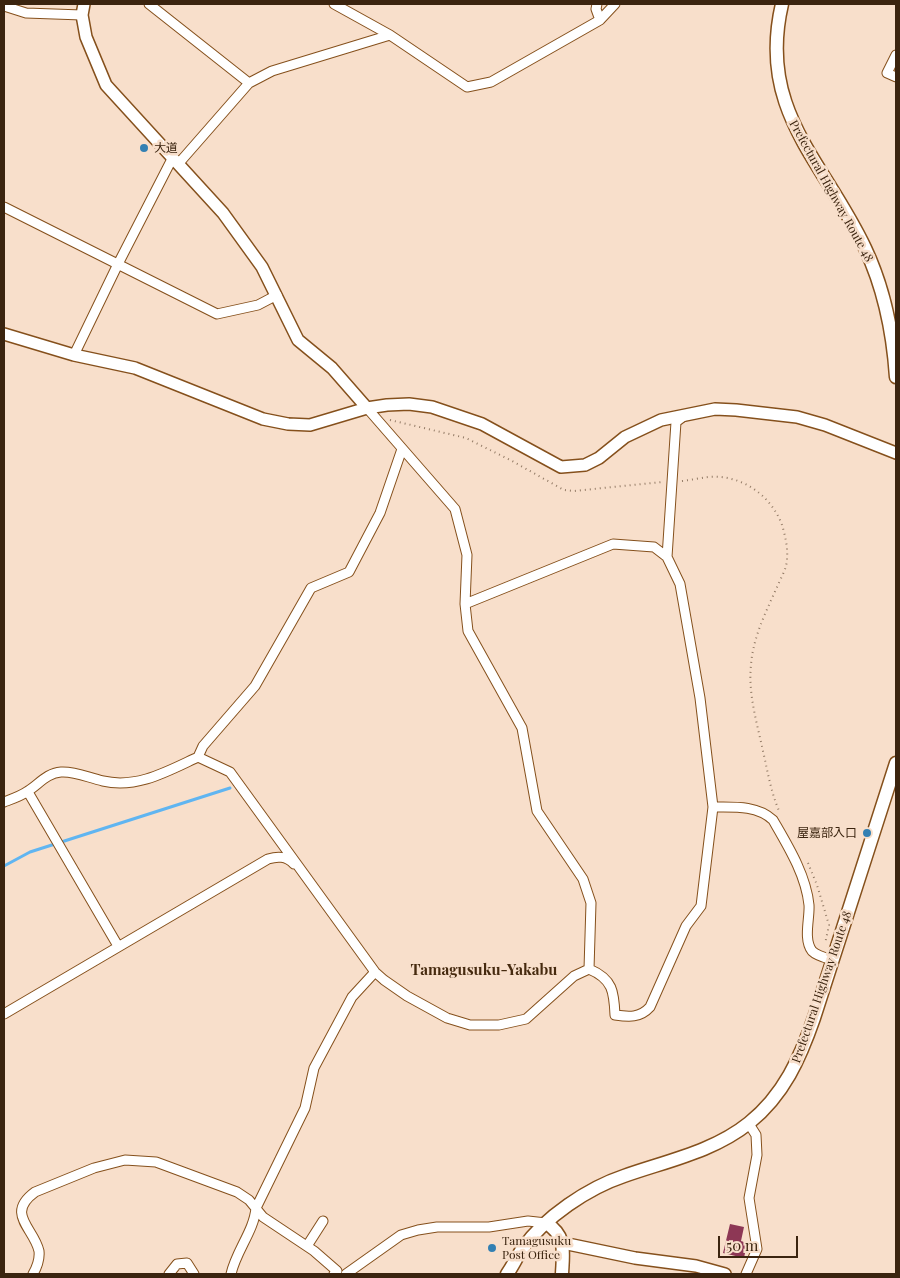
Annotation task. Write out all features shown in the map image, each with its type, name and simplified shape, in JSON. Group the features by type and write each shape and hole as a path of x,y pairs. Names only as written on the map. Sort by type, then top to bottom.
{"main road":[{"name":"Prefectural Highway Route 48","path":"782,4 776,34 776,62 784,103 804,144 829,183 864,246 891,305 896,377"},
{"name":"Prefectural Highway Route 48","path":"508,1274 523,1248 546,1223 572,1203 600,1186 624,1176 670,1162 710,1146 748,1124 771,1102 793,1070 808,1036 896,763"},
{"path":"546,1223 558,1232 563,1243 562,1274"}],"street":[{"path":"148,4 249,84"},
{"path":"334,4 390,35 467,87 490,82 600,20 615,4"},
{"path":"597,4 596,9 600,20"},
{"path":"4,6 26,14 83,9 86,37 106,85 223,213 262,267 298,340 332,368 455,509 467,555 465,604 468,630 522,728 537,811 583,879 591,903 590,969"},
{"path":"74,355 118,264 176,160 249,84 272,71 390,35"},
{"path":"896,55 887,73 896,77"},
{"path":"4,207 217,314 258,305 277,296"},
{"path":"4,334 74,355 135,368 263,419 288,424 310,425 367,408 409,404 440,410 482,424 561,467 585,465 599,458 626,437 661,420 722,410 797,416 825,425 896,454"},
{"path":"667,557 676,422 684,416"},
{"path":"4,802 28,792 44,778 61,772 79,774 104,781 127,783 158,776 198,757 202,746 255,686 311,588 349,572 380,514 402,449"},
{"path":"198,757 230,772 375,972 407,996 459,1023 470,1026 499,1025 526,1019 574,976 590,969 597,972 610,984 614,992 615,1015 636,1016 646,1013 686,926 702,906 713,807 700,698 680,584 667,557 654,547 613,544 465,604"},
{"path":"28,792 118,946"},
{"path":"713,807 744,807 767,814 773,820 800,872 809,904 808,941 812,951 833,960"},
{"path":"4,1014 268,859 278,856 289,859 303,872"},
{"path":"231,1274 233,1265 255,1218 256,1208 305,1108 314,1068 352,997 375,972"},
{"path":"746,1274 757,1249 750,1198 756,1155 756,1135 748,1124"},
{"path":"33,1274 38,1264 39,1251 24,1221 22,1207 26,1198 35,1192 110,1163 125,1160 156,1162 237,1192 249,1200 263,1217 307,1246 337,1271 334,1274"},
{"path":"307,1246 323,1221"},
{"path":"346,1274 401,1235 418,1230 437,1227 489,1227 528,1221 546,1223"},
{"path":"563,1243 634,1258 696,1266 725,1274"},
{"path":"170,1274 177,1264 187,1263 194,1274"}],"building":[{"path":"730,1224 744,1227 741,1241 747,1243 744,1258 723,1253"}],"waterway":[{"path":"4,866 30,852 230,788"}],"place":[{"name":"大道","path":"144,148"},
{"name":"屋嘉部入口","path":"867,833"},
{"name":"Tamagusuku Post Office","path":"492,1248"}],"district":[{"name":"Tamagusuku-Yakabu","path":"484,970"}]}
